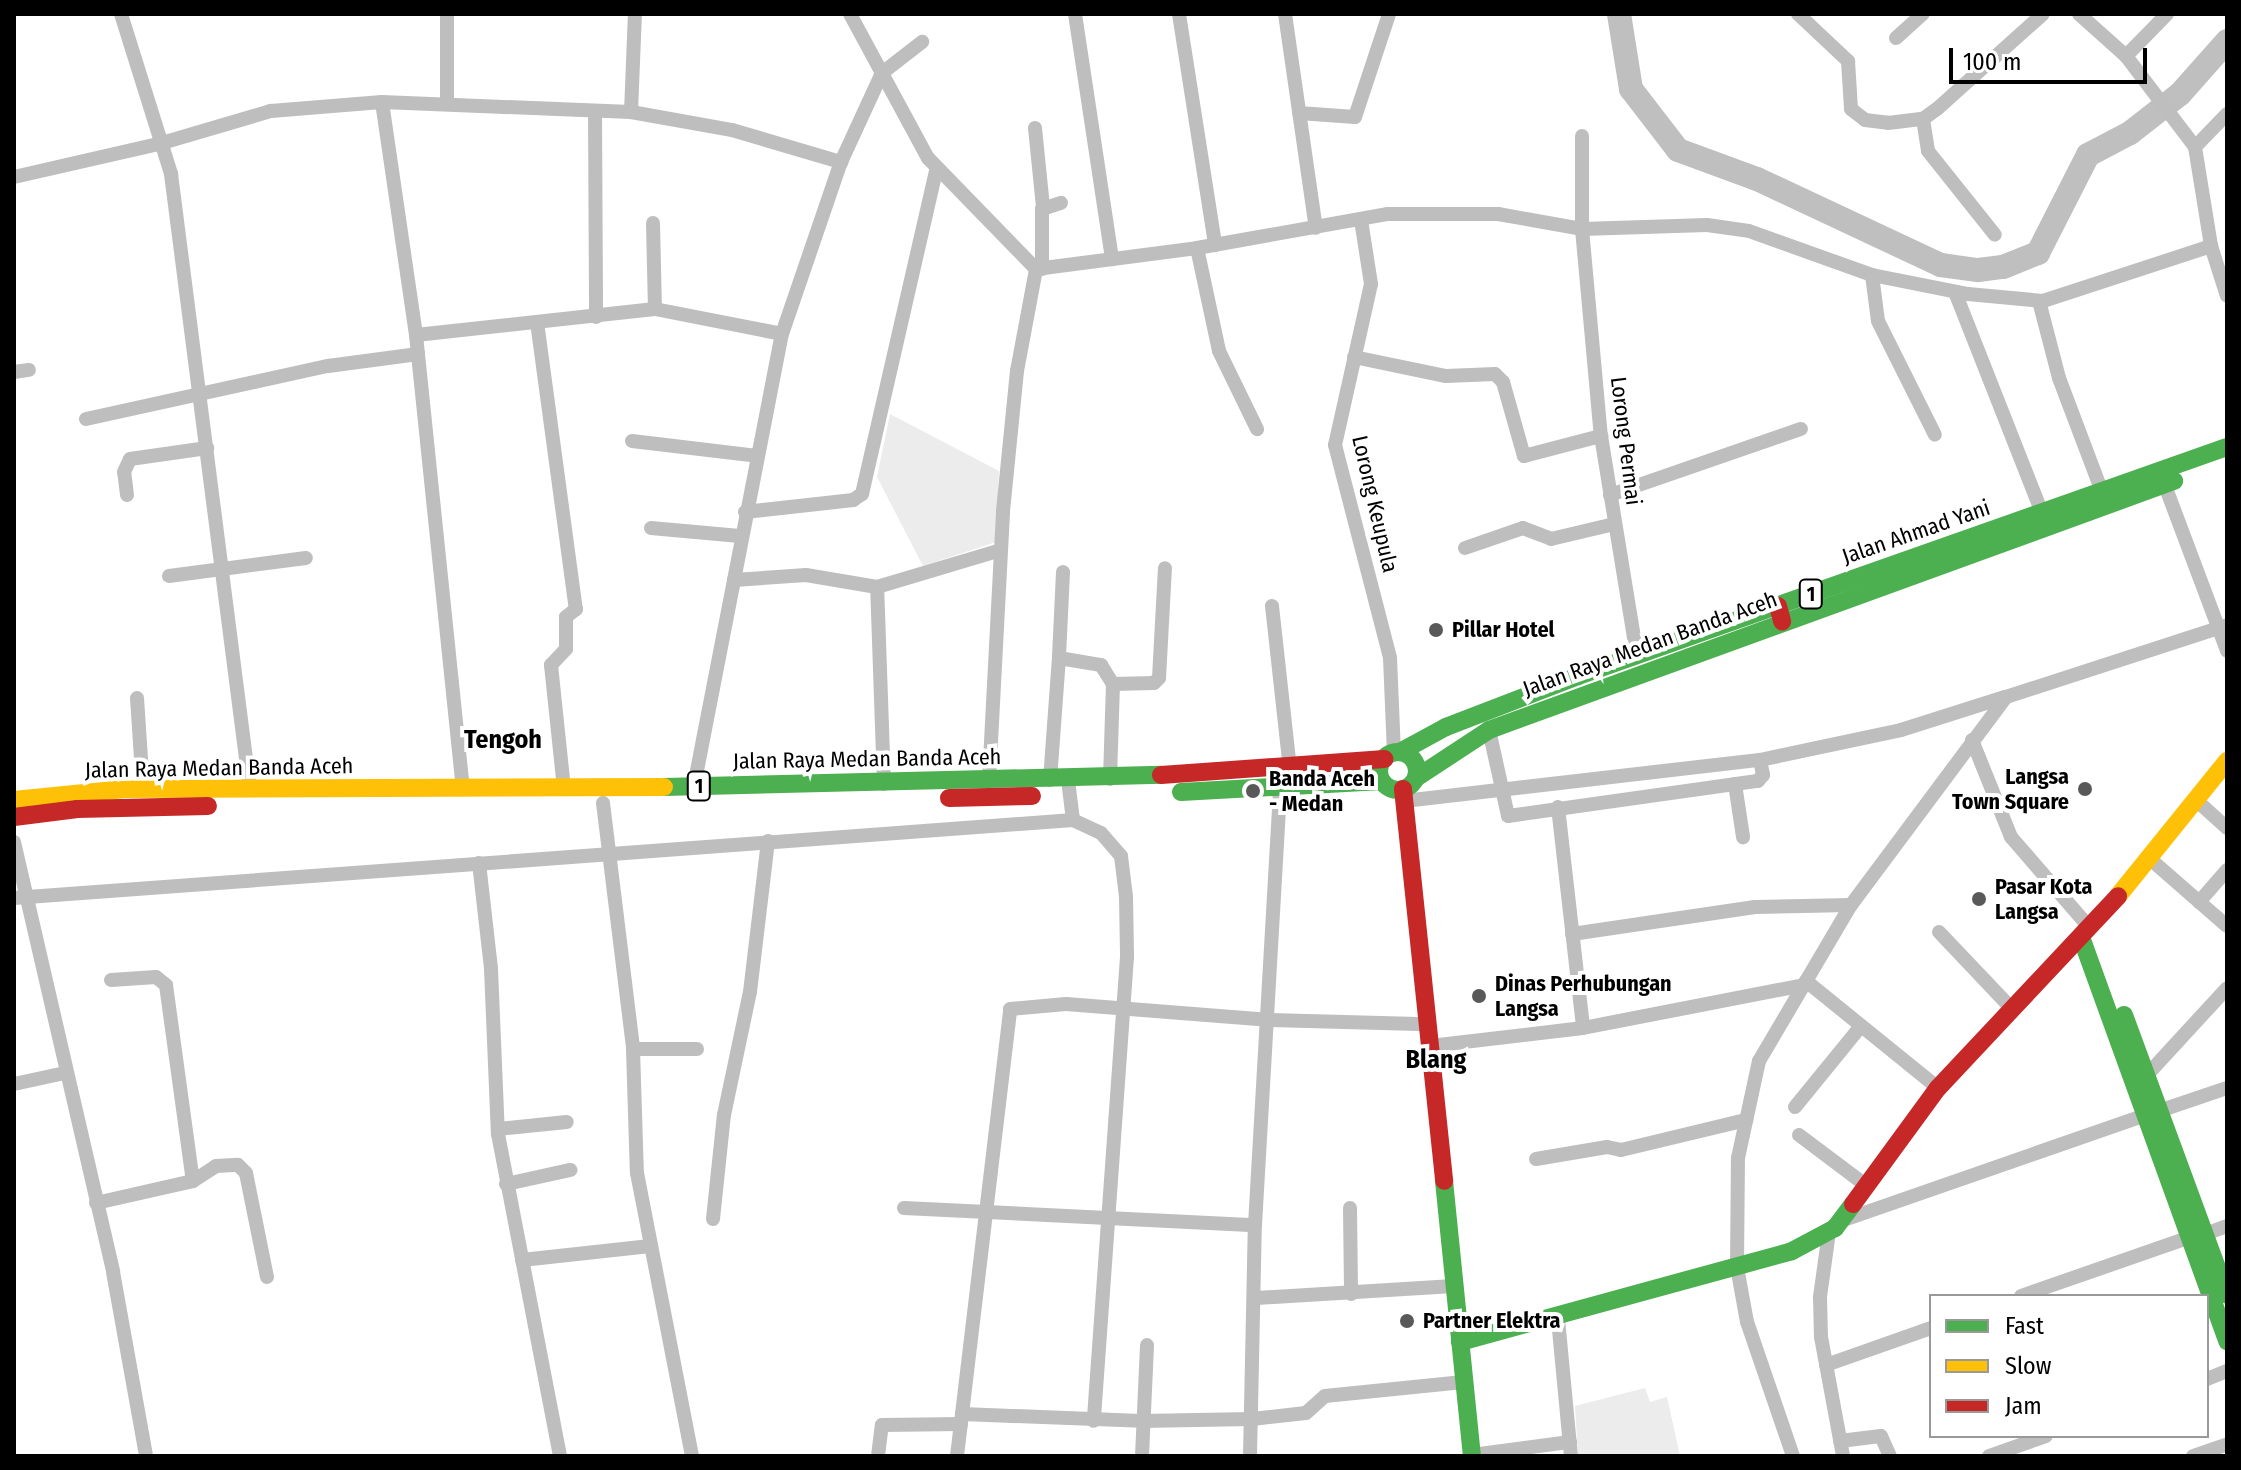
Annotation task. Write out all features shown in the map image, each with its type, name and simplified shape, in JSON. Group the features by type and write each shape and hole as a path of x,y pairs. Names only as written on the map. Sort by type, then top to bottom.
{"main road":[{"name":"Jalan Ahmad Yani","path":"1392,754 1446,727 1637,656 1780,614 2042,513 2102,492 2162,478 2227,447"},
{"name":"Jalan Raya Medan Banda Aceh","path":"1408,789 1489,730 1780,614 2162,478 2227,462"},
{"name":"Jalan Raya Medan Banda Aceh","path":"14,817 77,809 432,797 463,789 989,780 1062,785 1110,779 1290,769 1392,754"},
{"path":"1408,789 1382,781 1392,754 1414,761 1408,789 1430,1046 1472,1456"},
{"path":"1460,1342 1558,1319 1792,1251 1835,1227 1938,1088 2082,926 2149,858 2227,761"},
{"name":"Jalan Raya Medan Banda Aceh","path":"14,800 143,789 603,803 1062,785 1280,788 1382,781"},
{"path":"2082,926 2147,1075 2152,1113"},
{"path":"2082,926 2221,1294 2227,1341"}],"street":[{"path":"121,14 171,174 202,395 250,790"},
{"path":"447,14 447,104"},
{"path":"631,112 635,14"},
{"path":"850,14 915,138 937,167 1039,269"},
{"path":"1075,14 1112,259"},
{"path":"1179,14 1215,245"},
{"path":"1285,14 1316,228"},
{"path":"1299,113 1355,117 1389,14"},
{"path":"1798,14 1848,61 1848,101 1856,115 1873,122 1923,119 2043,14"},
{"path":"1896,38 1923,14"},
{"path":"2079,14 2126,56 2195,147 2211,246 2227,296"},
{"path":"2126,56 2167,14"},
{"path":"694,786 740,536 782,334 841,162 882,73 922,42"},
{"path":"382,102 416,335 463,789"},
{"path":"14,177 162,143 271,111 382,102 631,112 732,130 841,162"},
{"path":"595,111 596,317"},
{"path":"2195,147 2227,114"},
{"path":"1923,119 1928,151 1995,235"},
{"path":"989,780 1001,550 1017,371 1039,269 1043,207 1035,128"},
{"name":"Lorong Permai","path":"1582,136 1582,229 1601,436 1637,656"},
{"path":"745,512 853,500 862,494 937,167"},
{"path":"1043,207 1061,203"},
{"path":"1039,269 1197,248 1388,214 1498,214 1582,229 1707,225 1749,231 1872,275 1955,292 2039,301 2083,292 2211,246"},
{"name":"Lorong Keupula","path":"1361,220 1371,284 1335,445 1390,658 1392,754"},
{"path":"653,223 655,309"},
{"path":"1197,248 1219,351 1257,429"},
{"path":"1872,275 1878,321 1935,435"},
{"path":"1955,292 2042,513"},
{"path":"2039,301 2059,378 2102,492"},
{"path":"416,335 655,309 782,334"},
{"path":"537,322 576,609 566,617 566,649 551,665 564,788"},
{"path":"86,419 328,366 418,354"},
{"path":"1354,357 1446,376 1495,374 1503,382 1524,456 1601,436"},
{"path":"1610,495 1801,429"},
{"path":"632,441 757,456"},
{"path":"127,495 124,472 130,459 207,448"},
{"path":"2162,478 2223,626 2227,651"},
{"path":"1465,548 1523,528 1551,539 1614,524"},
{"path":"651,528 740,536"},
{"path":"734,580 806,575 877,587 1001,550"},
{"path":"169,576 222,565 306,558"},
{"path":"1113,684 1158,681 1165,568"},
{"path":"1063,572 1059,658 1062,785 1073,820"},
{"path":"877,587 884,784"},
{"path":"1272,606 1290,769"},
{"path":"1408,789 1498,790 1760,760 1901,730 2223,626"},
{"path":"1059,658 1101,665 1113,684 1110,779"},
{"path":"1793,1456 1747,1322 1737,1267 1738,1158 1759,1061 1851,905 2006,697"},
{"path":"137,698 143,789"},
{"path":"1489,730 1498,790 1508,816 1761,780 1760,760"},
{"path":"1972,740 2011,837 2082,926"},
{"path":"1735,784 1743,837"},
{"path":"1250,1456 1257,1298 1255,1225 1270,1020 1280,788"},
{"path":"2196,800 2227,828"},
{"path":"603,803 633,1049 637,1173 692,1456"},
{"path":"1558,807 1583,1028"},
{"path":"19,897 1073,820 1101,833 1121,856 1127,927 1123,1011 1105,1214 1102,1345 1094,1421"},
{"path":"713,1219 724,1115 750,992 768,841"},
{"path":"14,842 19,897 96,1203 146,1456"},
{"path":"2149,858 2227,926"},
{"path":"479,863 491,969 498,1129 560,1456"},
{"path":"2199,902 2227,870"},
{"path":"1572,934 1755,907 1851,905"},
{"path":"1939,932 2011,1008"},
{"path":"111,980 156,977 166,985 193,1181"},
{"path":"1430,1046 1583,1028 1805,983 1938,1088"},
{"path":"2147,1075 2227,988"},
{"path":"957,1456 1008,1011 1066,1004 1123,1011 1270,1020 1428,1024"},
{"path":"1795,1107 1861,1026"},
{"path":"633,1049 697,1049"},
{"path":"14,1084 65,1073"},
{"path":"1890,1456 1881,1436 1842,1448 1826,1365 1820,1297 1835,1227 2227,1088"},
{"path":"1536,1159 1607,1147 1621,1150 1746,1120"},
{"path":"498,1129 567,1122"},
{"path":"1799,1135 1867,1186"},
{"path":"96,1203 193,1181 216,1166 235,1164 244,1169 267,1277"},
{"path":"506,1184 570,1170"},
{"path":"904,1208 984,1213 1105,1214 1255,1225"},
{"path":"1350,1208 1351,1294"},
{"path":"2027,1294 2227,1226"},
{"path":"522,1260 650,1246"},
{"path":"1257,1298 1454,1286"},
{"path":"1472,1456 1570,1449 1558,1319"},
{"path":"1826,1365 1929,1329"},
{"path":"1142,1456 1141,1421 1147,1345"},
{"path":"878,1456 882,1425 962,1419 1252,1419 1306,1413 1325,1396 1463,1382"},
{"path":"1989,1456 2040,1438"},
{"path":"2193,1456 2227,1444"}],"shaded area":[{"path":"890,414 999,471 996,542 923,566 877,477"},
{"path":"1645,1388 1650,1402 1667,1397 1680,1456 1578,1456 1575,1406"}],"waterway":[{"path":"1619,14 1631,89 1678,150 1757,179 1941,265 1978,270 2003,267 2038,253 2088,155 2130,133 2180,94 2227,41"}],"traffic: fast":[{"path":"1400,752 1446,727 1578,676 2227,447"},
{"path":"1416,778 1489,730 2174,481"},
{"path":"1398,752 1411,758 1417,771 1411,784 1398,790 1385,784 1379,771 1385,758 1398,752"},
{"path":"664,787 1161,775"},
{"path":"1181,792 1382,781"},
{"path":"2081,937 2227,1341"},
{"path":"2124,1015 2227,1295"},
{"path":"1444,1181 1472,1456"},
{"path":"1460,1342 1792,1251 1835,1228 1853,1204"}],"traffic: slow":[{"path":"2118,896 2227,761"},
{"path":"14,800 124,789 664,787"}],"traffic: jam":[{"path":"1778,606 1782,621"},
{"path":"1161,775 1384,759"},
{"path":"1403,789 1444,1181"},
{"path":"949,798 1032,796"},
{"path":"14,817 77,809 208,806"},
{"path":"1853,1204 1938,1088 2118,896"}],"place":[{"name":"Pillar Hotel","path":"1436,630"},
{"name":"Langsa Town Square","path":"2085,789"},
{"name":"Banda Aceh - Medan","path":"1253,791"},
{"name":"Pasar Kota Langsa","path":"1979,899"},
{"name":"Dinas Perhubungan Langsa","path":"1479,996"},
{"name":"Partner Elektra","path":"1407,1321"}],"district":[{"name":"Tengoh","path":"503,740"},
{"name":"Blang","path":"1436,1060"}]}
